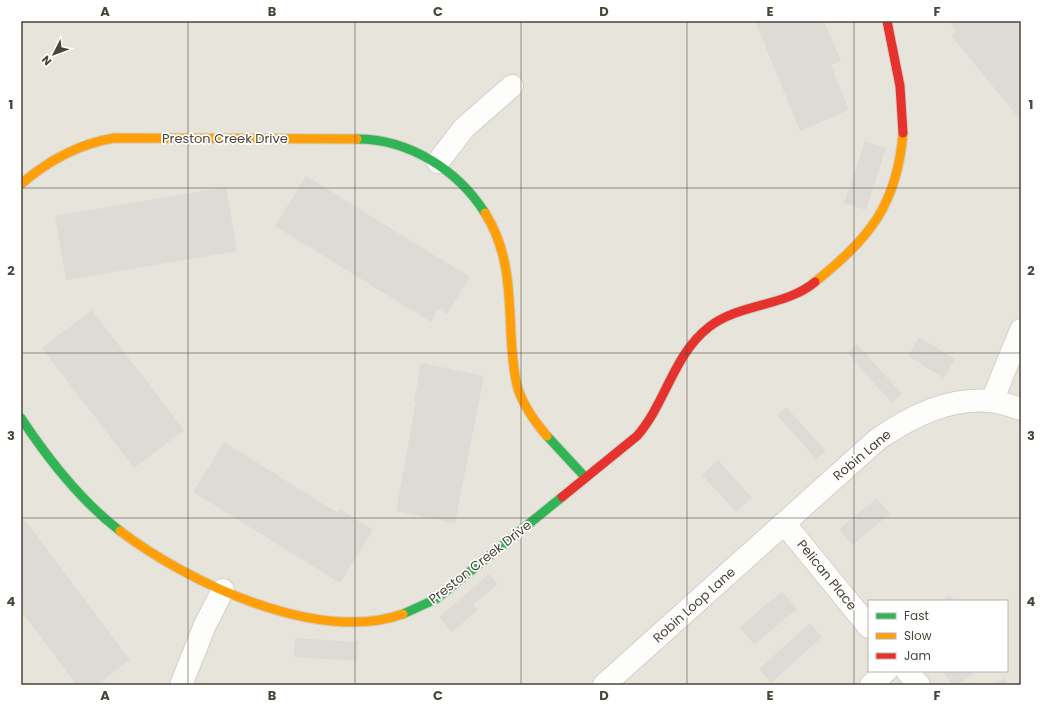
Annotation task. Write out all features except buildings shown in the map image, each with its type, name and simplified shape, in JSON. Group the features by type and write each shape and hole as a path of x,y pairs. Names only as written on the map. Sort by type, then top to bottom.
{"street":[{"name":"Preston Creek Drive","path":"21,418 35,440 72,484 114,526 152,553 223,590 275,609 309,617 364,622 403,615 436,599 637,436 649,424 657,412 672,376 680,362 696,340 711,325 726,315 739,310 799,294 807,289 850,253 878,220 896,178 904,138 901,91 887,21"},
{"path":"438,162 464,128 512,86"},
{"name":"Preston Creek Drive","path":"21,184 49,161 65,152 93,142 114,138 373,139 401,145 438,162 457,179 477,201 486,213 500,244 508,273 515,370 518,388 524,401 543,430 585,477"},
{"path":"992,401 1021,330"},
{"name":"Robin Lane","path":"784,523 878,439 902,423 956,401 992,401 1021,409"},
{"name":"Pelican Place","path":"784,523 868,625"},
{"name":"Robin Loop Lane","path":"604,685 784,523"},
{"path":"181,685 205,625 223,590"},
{"path":"871,685 885,672"},
{"path":"908,672 919,685"}],"shaded area":[{"path":"21,21 1021,21 1021,685 21,685"}],"traffic: fast":[{"path":"357,139 376,140 395,145 413,151 430,160 461,183 474,197 485,213"},
{"path":"21,418 42,449 66,479 92,506 120,531"},
{"path":"547,436 585,477"},
{"path":"403,614 436,599 562,497"}],"traffic: slow":[{"path":"815,282 851,250 865,235 877,218 887,201 894,181 900,159 903,133"},
{"path":"21,184 53,160 64,154 88,144 114,138 357,139"},
{"path":"485,213 499,242 506,272 513,362 518,389 530,414 547,436"},
{"path":"120,531 148,551 217,588 255,603 294,615 332,621 369,621 403,614"}],"traffic: jam":[{"path":"887,21 900,86 903,133"},
{"path":"562,497 637,436 647,423 687,351 697,338 709,327 734,313 790,296 815,282"}]}
